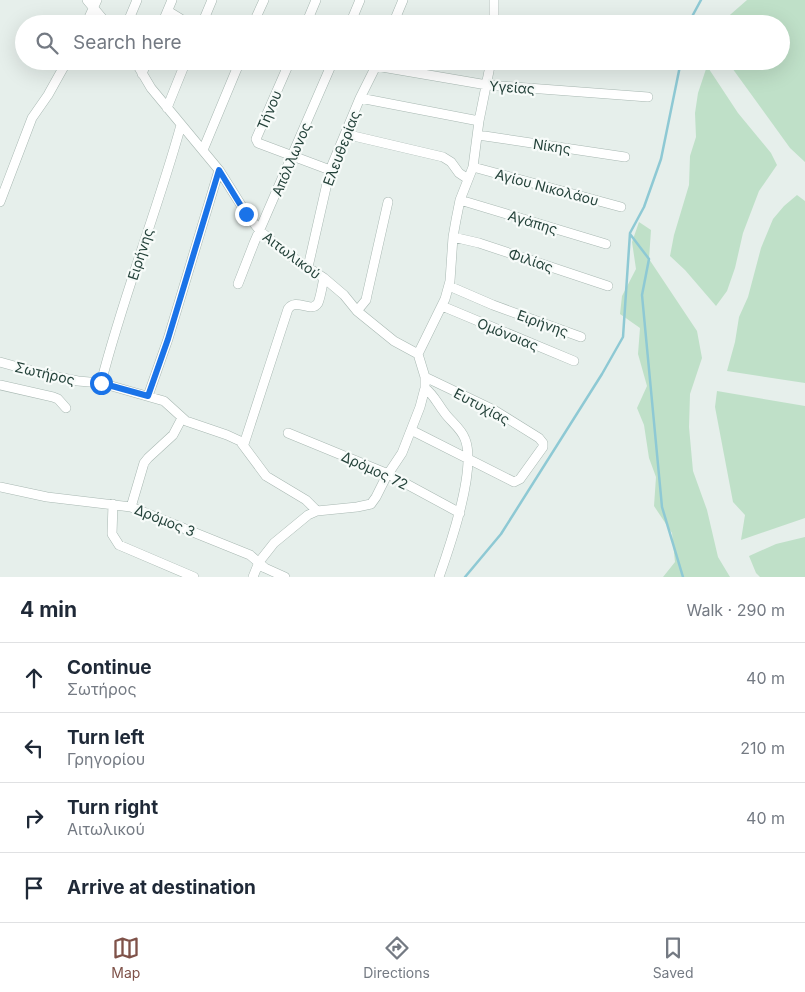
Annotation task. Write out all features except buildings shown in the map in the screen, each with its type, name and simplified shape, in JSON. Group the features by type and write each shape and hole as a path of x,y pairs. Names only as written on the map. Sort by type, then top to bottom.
{"street":[{"path":"86,0 95,4 102,15"},
{"path":"130,15 137,0"},
{"path":"166,15 172,0"},
{"path":"206,15 212,0"},
{"path":"257,15 264,0"},
{"path":"310,15 316,0"},
{"path":"354,15 360,0"},
{"path":"397,15 403,0"},
{"path":"494,0 494,15"},
{"path":"168,11 174,15"},
{"path":"0,202 32,118 62,70"},
{"name":"Αιτωλικού","path":"140,70 167,108 219,170 246,214 260,231 289,255 324,278 344,295 357,311 394,340 418,354"},
{"path":"142,74 144,70"},
{"path":"167,108 182,70"},
{"path":"203,150 236,70"},
{"name":"Τήνου","path":"286,70 256,139 258,143 330,170"},
{"name":"Απόλλωνος","path":"238,284 329,70"},
{"name":"Ελευθερίας","path":"308,267 330,170 360,98 374,70"},
{"name":"Υγείας","path":"408,70 487,85 648,97"},
{"path":"254,577 274,544 308,516 317,511 371,504 402,453 425,388 425,377 418,354 442,306 449,286 453,237 460,200 473,167 479,121 490,70"},
{"path":"360,98 479,121"},
{"name":"Ειρήνης","path":"101,383 112,338 171,161 181,125"},
{"path":"345,134 442,157 451,162 459,173 468,179"},
{"name":"Νίκης","path":"478,135 625,157"},
{"name":"Αγίου Νικολάου","path":"473,167 621,207"},
{"path":"148,396 165,347 219,170"},
{"name":"Αγάπης","path":"460,200 606,244"},
{"path":"357,311 366,300 388,202"},
{"name":"Φιλίας","path":"453,237 479,243 608,286"},
{"path":"317,511 306,500 266,476 244,444 288,309 296,304 311,307 316,305 324,278"},
{"name":"Ειρήνης","path":"449,286 493,305 581,337"},
{"name":"Ομόνοιας","path":"442,306 574,361"},
{"name":"Σωτήρος","path":"0,362 43,374 78,381 101,383 164,401 186,421 235,438 244,444"},
{"name":"Ευτυχίας","path":"425,377 494,410 543,443 542,449 516,482 468,458"},
{"path":"0,385 53,397 58,399 66,408"},
{"path":"425,388 433,395 444,413 463,434 467,444 468,458 460,512 440,577"},
{"path":"131,507 144,463 173,435 182,418"},
{"path":"411,430 468,458"},
{"name":"Δρόμος 72","path":"288,433 388,474 460,512"},
{"name":"Δρόμος 3","path":"0,487 47,497 131,507 250,555 261,564 285,577"},
{"path":"113,504 112,534 119,546 194,577"}],"green space":[{"path":"747,0 805,0 805,162 790,148 734,70 790,70 790,15 730,15"},
{"path":"706,70 710,70 738,113 771,153 777,165 759,191 743,233 735,268 727,291 716,306 685,270 670,256 674,235 689,185 690,156 696,137 695,113 698,93"},
{"path":"797,195 805,201 805,383 727,371 735,342 739,317 748,297 761,248 773,219"},
{"path":"639,222 651,230 649,259 697,331 702,358 690,394 689,427 693,471 707,510 718,557 730,577 663,577 675,562 672,533 654,506 656,477 649,458 644,425 637,408 647,386 638,354 640,328 620,314 622,296 636,269 632,242"},
{"path":"717,391 805,406 805,518 741,540 745,515 733,502 715,407"},
{"path":"805,537 805,577 760,577 756,573 749,556 776,544"}],"waterway":[{"path":"693,15 701,0"},
{"path":"465,577 501,534 602,374 623,337 630,233 644,207 661,159 679,70"},
{"path":"630,234 649,259 642,295 662,507 683,577"}],"route":[{"path":"101,383 148,396 168,339 219,170 246,214"}]}
